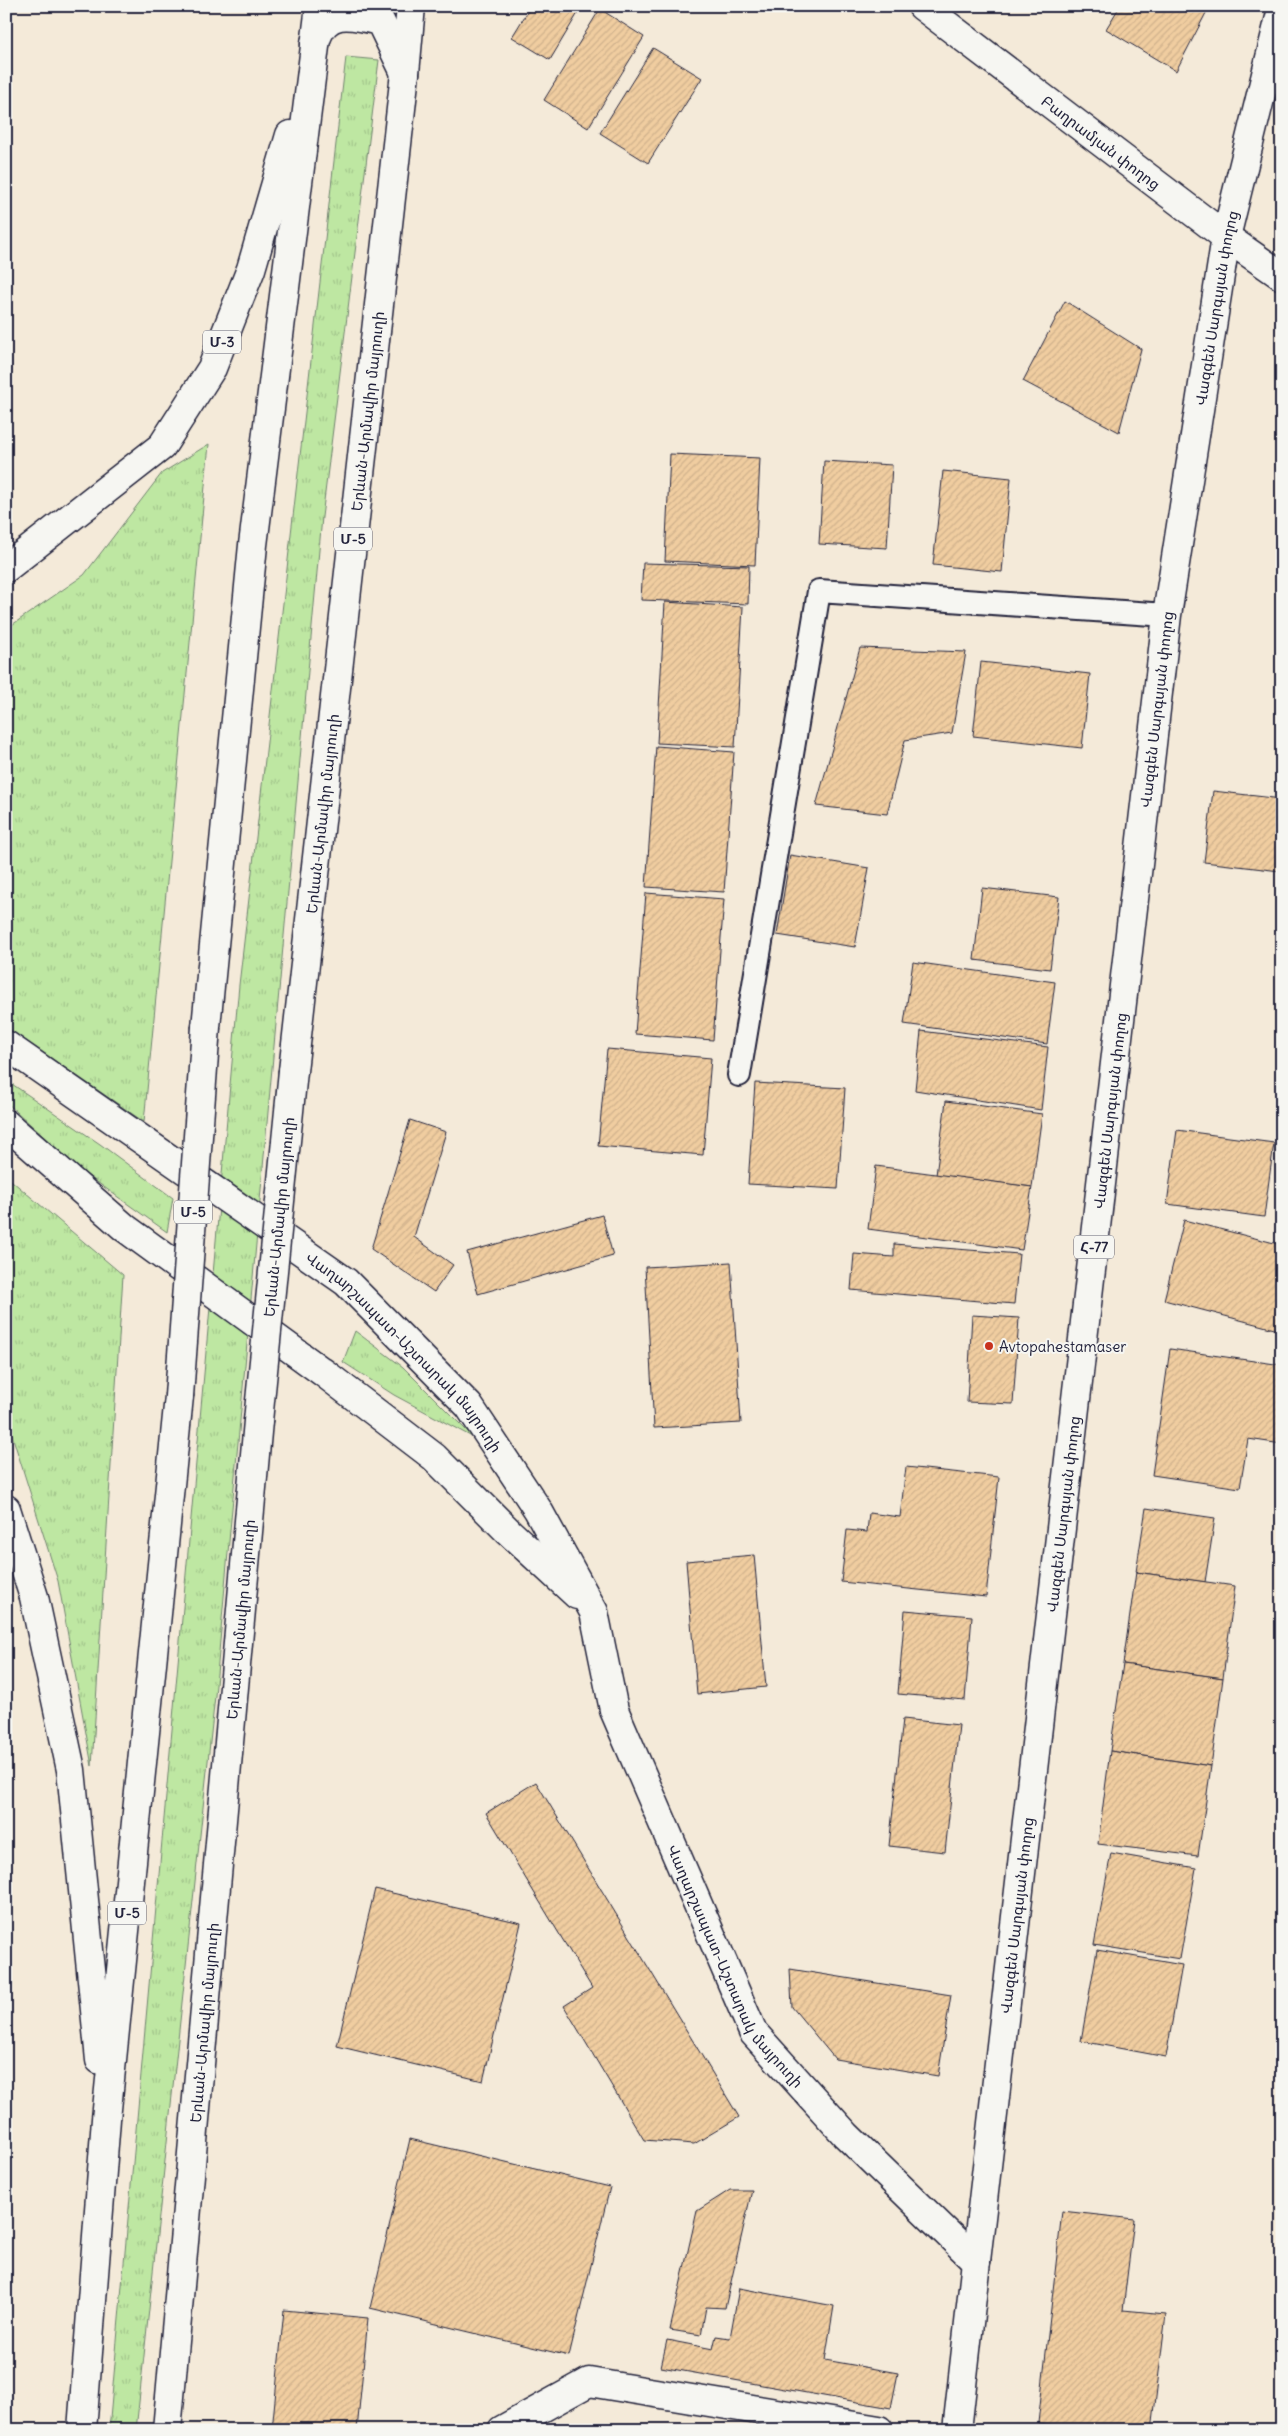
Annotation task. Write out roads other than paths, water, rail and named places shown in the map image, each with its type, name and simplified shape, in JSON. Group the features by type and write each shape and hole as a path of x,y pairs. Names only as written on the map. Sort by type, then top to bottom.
{"main road":[{"name":"Մ-5","path":"82,2430 106,2119 179,1396 206,1027 254,545 320,6"},
{"name":"Երևան-Արմավիր մայրուղի","path":"167,2430 258,1422 293,1071 406,73 411,6"},
{"name":"Բաղրամյան փողոց","path":"922,6 1226,236 1282,276"},
{"name":"Վազգեն Սարգսյան փողոց","path":"957,2430 1167,615 1226,236 1282,9"},
{"path":"316,39 325,22 337,16 358,16 380,22 406,73"},
{"name":"Մ-3","path":"6,568 162,446 212,368 251,269 267,220 316,39"},
{"name":"Վաղարշապատ-Աշտարակ մայրուղի","path":"6,1044 346,1282 469,1406 538,1510 594,1612 614,1710 753,2032 846,2135 976,2260"},
{"path":"6,1124 125,1228 324,1372 434,1458 594,1612"},
{"path":"6,1509 34,1597 71,1770 106,2119"},
{"path":"502,2430 589,2382 879,2430"}],"lane":[{"path":"739,1075 819,591 1167,615"}],"place":[{"name":"Avtopahestamaser","path":"989,1346"}]}
